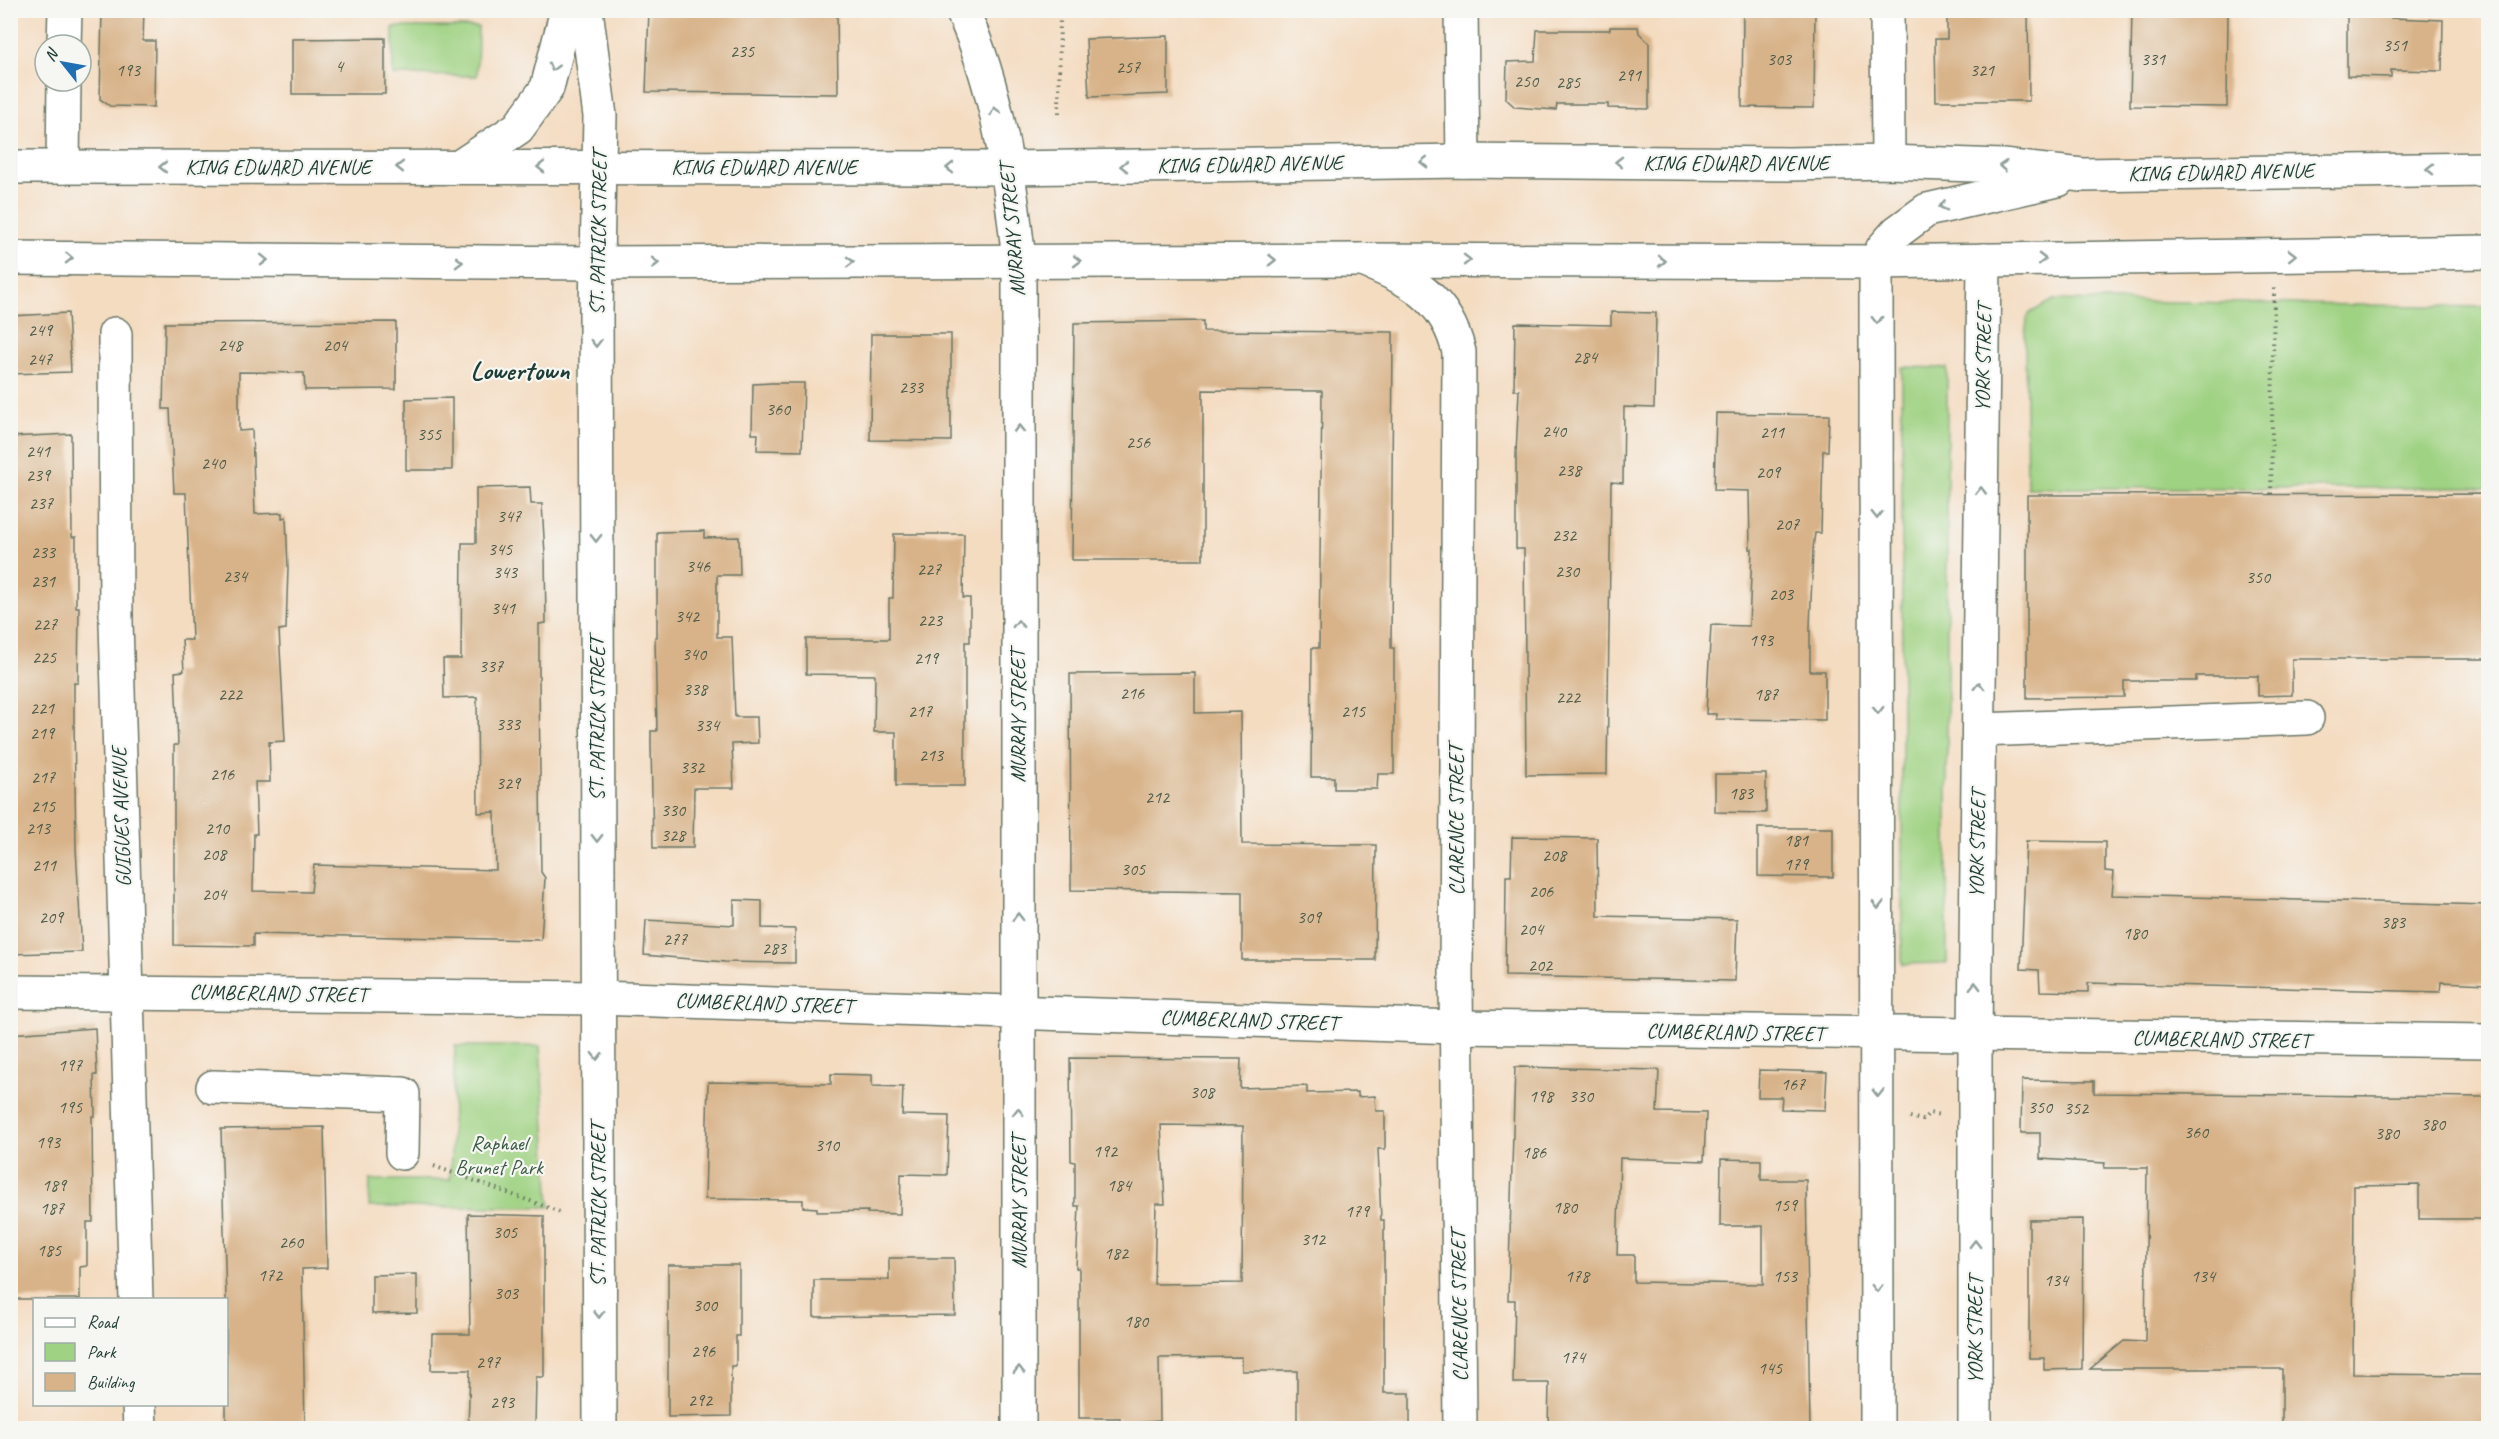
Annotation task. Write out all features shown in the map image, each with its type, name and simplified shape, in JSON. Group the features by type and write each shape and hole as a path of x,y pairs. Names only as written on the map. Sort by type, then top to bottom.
{"main road":[{"path":"64,33 65,10"},
{"path":"459,167 518,128 547,88 567,10"},
{"name":"ST. PATRICK STREET","path":"586,10 600,116 596,263 600,1428"},
{"name":"MURRAY STREET","path":"962,10 986,71 1009,168 1019,261 1017,1011 1019,1428"},
{"path":"1461,10 1463,161"},
{"path":"1887,10 1888,162"},
{"path":"63,167 64,93"},
{"name":"KING EDWARD AVENUE","path":"10,167 1009,168 1463,161 1888,162 2003,166 2082,175 2488,169"},
{"path":"1877,1428 1876,262 1883,248 1897,232 1927,210 2082,175"},
{"path":"10,258 596,263 1363,260 1876,262 2488,252"},
{"name":"CLARENCE STREET","path":"1363,260 1401,275 1421,288 1445,316 1455,334 1459,352 1456,1027 1460,1428"},
{"name":"YORK STREET","path":"1975,1428 1975,1036 1983,260"},
{"name":"GUIGUES AVENUE","path":"115,334 116,622 136,1298"},
{"path":"1979,730 2307,718"},
{"name":"CUMBERLAND STREET","path":"10,992 126,991 597,998 1456,1027 1975,1036 2488,1041"},
{"path":"213,1087 403,1094 402,1153"},
{"path":"139,1406 140,1428"}],"path":[{"path":"1059,113 1060,10"},
{"path":"2271,494 2273,255"},
{"path":"1906,1113 1913,1119 1923,1120 1929,1113 1948,1119"},
{"path":"402,1153 560,1212"}],"green space":[{"path":"393,27 478,27 477,76 393,75"},
{"path":"2054,300 2488,307 2488,488 2027,488 2025,334 2028,314"},
{"path":"1902,367 1947,368 1947,963 1902,964"},
{"name":"Raphael Brunet Park","path":"455,1046 540,1046 550,1207 369,1207 370,1180 450,1180"}],"building":[{"path":"102,10 144,10 143,41 155,41 154,107 110,106 100,99"},
{"path":"649,10 837,10 838,94 646,92"},
{"path":"1743,10 1815,10 1814,108 1742,107"},
{"path":"1947,10 2028,10 2029,101 1936,101 1935,39 1947,39"},
{"path":"2132,10 2228,10 2227,107 2130,106"},
{"path":"2347,10 2391,10 2391,18 2443,20 2442,71 2391,70 2391,77 2347,76"},
{"path":"1610,27 1638,27 1639,33 1649,43 1649,109 1608,108 1608,104 1557,104 1556,110 1515,107 1506,99 1507,62 1535,61 1537,30 1610,30"},
{"path":"1168,36 1168,94 1089,97 1086,39"},
{"path":"385,38 385,94 292,94 292,39"},
{"path":"1611,312 1656,313 1654,408 1624,407 1623,483 1611,482 1607,774 1526,775 1524,549 1516,549 1519,390 1514,390 1515,323 1611,325"},
{"path":"68,313 71,372 10,374 10,316"},
{"path":"1203,321 1203,331 1393,332 1391,648 1394,648 1394,774 1378,774 1377,789 1334,789 1334,777 1311,777 1312,648 1319,648 1322,391 1203,390 1203,560 1072,560 1074,323"},
{"path":"396,322 396,389 305,390 304,373 239,372 239,431 252,430 255,514 282,513 282,518 286,517 288,568 286,629 279,630 285,741 269,742 270,782 255,782 257,834 254,834 253,891 311,892 314,865 496,870 495,812 478,813 477,697 444,698 443,659 461,659 462,543 476,543 476,488 530,487 531,504 542,504 545,555 546,623 539,624 541,872 545,878 541,940 253,934 253,946 174,945 174,745 178,745 175,672 184,671 182,640 192,640 186,493 174,493 170,409 163,409 165,323"},
{"path":"871,334 951,334 951,441 870,440"},
{"path":"804,383 802,451 757,450 758,434 752,434 753,384"},
{"path":"452,398 452,470 406,470 406,399"},
{"path":"1716,413 1829,415 1828,451 1823,451 1821,533 1815,533 1813,549 1810,627 1810,671 1825,671 1825,720 1716,719 1716,714 1706,714 1711,625 1749,626 1752,549 1750,549 1749,491 1714,490"},
{"path":"71,434 72,537 76,537 76,607 79,607 78,683 74,683 74,720 76,849 82,952 10,954 10,437"},
{"path":"2488,494 2488,659 2292,659 2292,695 2258,696 2258,676 2196,676 2196,681 2124,681 2124,697 2027,698 2027,495"},
{"path":"704,531 704,538 739,537 740,575 717,575 717,637 732,637 735,717 757,717 758,743 732,744 734,788 694,788 693,848 653,848 651,731 657,731 655,637 657,637 657,532"},
{"path":"894,534 964,534 963,598 970,598 970,642 965,642 965,786 896,786 896,732 874,732 875,675 806,674 806,639 889,639 889,598 893,598"},
{"path":"1195,673 1195,713 1241,712 1242,844 1376,845 1375,960 1242,960 1242,892 1071,890 1070,674"},
{"path":"1715,774 1766,774 1766,813 1715,812"},
{"path":"1758,828 1833,828 1833,877 1758,876"},
{"path":"1512,837 1597,838 1598,916 1737,919 1735,981 1505,976 1506,876 1511,876"},
{"path":"2026,841 2105,842 2105,871 2114,872 2112,895 2488,905 2488,984 2441,982 2440,992 2088,983 2088,992 2040,991 2039,970 2021,969"},
{"path":"734,900 762,901 762,928 795,929 795,963 725,962 644,955 646,920 734,925"},
{"path":"95,1028 97,1075 94,1075 95,1116 92,1116 93,1222 87,1222 87,1266 80,1267 80,1298 10,1299 10,1034"},
{"path":"1070,1058 1241,1059 1240,1088 1307,1086 1307,1093 1358,1092 1358,1097 1375,1096 1376,1111 1385,1111 1385,1149 1378,1149 1381,1220 1384,1220 1384,1393 1410,1393 1410,1428 1297,1428 1297,1371 1242,1371 1242,1357 1159,1358 1160,1421 1120,1424 1120,1418 1079,1418 1079,1268 1076,1268 1079,1206 1075,1206 1075,1162 1071,1161","holes":["1161,1125 1243,1126 1242,1283 1154,1284 1156,1204 1165,1204"]},
{"path":"1515,1067 1659,1070 1657,1112 1706,1113 1704,1161 1620,1158 1617,1255 1634,1255 1634,1282 1763,1284 1763,1226 1720,1226 1721,1159 1761,1160 1761,1180 1806,1180 1810,1428 1548,1428 1549,1383 1513,1383 1515,1300 1508,1300"},
{"path":"1759,1070 1827,1072 1825,1110 1781,1109 1782,1097 1758,1097"},
{"path":"831,1074 872,1075 872,1086 903,1087 902,1115 949,1116 947,1175 901,1174 900,1214 867,1213 868,1211 817,1212 817,1208 803,1207 803,1200 705,1199 708,1082 831,1084"},
{"path":"2022,1080 2094,1081 2094,1093 2488,1097 2488,1219 2419,1219 2419,1185 2354,1186 2353,1374 2488,1375 2488,1428 2282,1428 2282,1369 2090,1369 2124,1341 2145,1342 2147,1168 2104,1168 2105,1163 2040,1159 2040,1133 2021,1133"},
{"path":"324,1127 327,1268 302,1269 305,1428 226,1428 228,1298 226,1298 221,1129"},
{"path":"468,1214 544,1216 544,1377 536,1377 535,1428 468,1428 470,1370 431,1370 432,1334 470,1334"},
{"path":"2083,1219 2082,1369 2044,1370 2044,1358 2029,1358 2029,1220"},
{"path":"889,1258 954,1258 955,1315 814,1317 814,1280 889,1280"},
{"path":"668,1265 739,1265 739,1336 736,1336 736,1366 731,1366 731,1416 668,1417"},
{"path":"417,1274 417,1313 372,1314 372,1275"}],"district":[{"name":"Lowertown","path":"520,370"}]}
